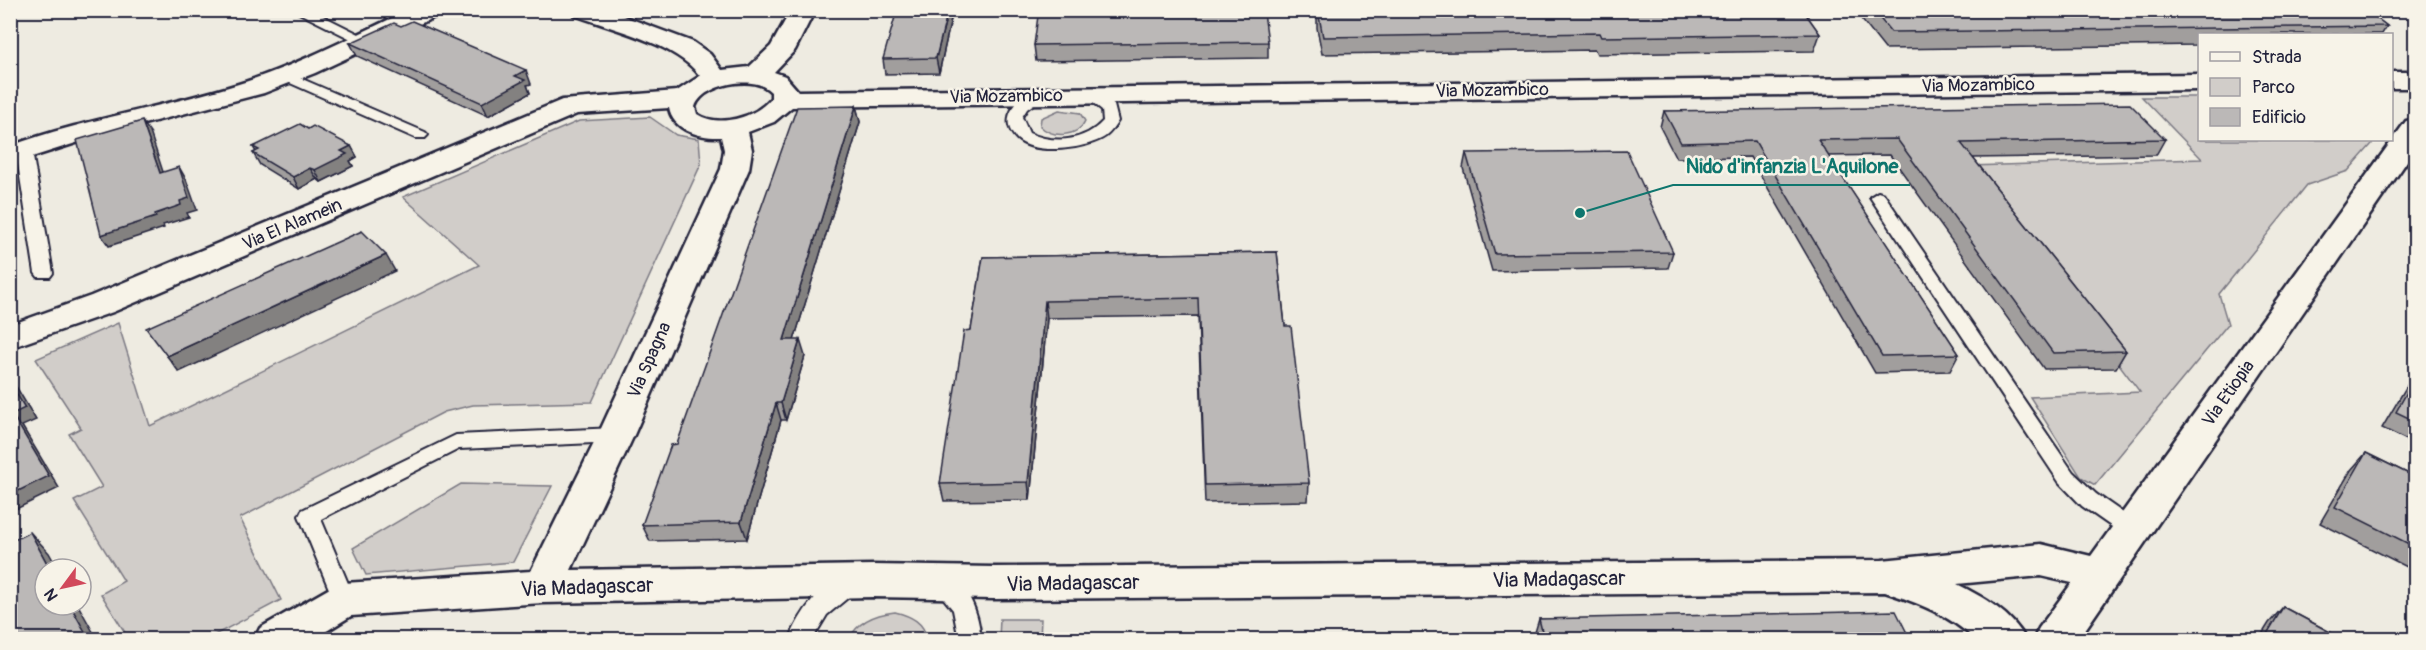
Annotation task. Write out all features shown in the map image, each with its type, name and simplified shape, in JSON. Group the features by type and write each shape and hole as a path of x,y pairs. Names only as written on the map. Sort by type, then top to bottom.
{"street":[{"path":"17,154 152,113 230,95 286,76 430,10"},
{"path":"583,10 684,47 701,59 716,79"},
{"path":"756,75 782,50 803,10"},
{"path":"756,75 779,83 784,90 784,99 780,106 762,120 734,128 709,128 690,123 683,116 681,108 684,99 697,88 716,79 756,75"},
{"path":"2393,80 2415,80"},
{"name":"Via Mozambico","path":"784,99 2198,82"},
{"name":"Via El Alamein","path":"10,338 102,304 573,106 684,99"},
{"name":"Via Spagna","path":"543,587 616,435 735,169 738,150 734,128"},
{"name":"Via Etiopia","path":"2054,639 2132,530 2400,132"},
{"name":"Via Madagascar","path":"275,639 344,600 543,587 940,581 994,584 1882,576 2042,560 2079,568 2099,578"},
{"name":"Via Madagascar","path":"1882,576 1928,588 1972,611 2005,639"}],"lane":[{"path":"298,10 364,40"},
{"path":"286,76 420,135"},
{"path":"1038,96 1026,102 1017,111 1014,120 1017,129 1037,142 1070,144 1100,134 1108,126 1111,117 1109,108 1101,100 1090,95"},
{"path":"17,154 44,273"},
{"path":"1878,197 2066,477 2089,500 2132,530"},
{"path":"344,600 309,516 456,442 616,435"},
{"path":"940,581 958,596 969,617 970,639"},
{"path":"800,639 808,619 827,598 852,582"}],"green space":[{"path":"2142,97 2198,97 2198,141 2373,141 2348,171 2307,185 2219,294 2228,324 2095,485 2081,477 2030,397 2140,392 1970,166 2202,159"},
{"path":"1059,110 1080,113 1085,121 1076,131 1064,134 1051,133 1040,126 1041,118"},
{"path":"650,117 676,135 699,139 701,164 592,402 473,405 444,412 240,518 281,600 207,639 129,639 101,594 124,581 74,501 102,487 69,434 81,428 36,359 118,323 150,426 479,265 403,197 579,121"},
{"path":"461,484 552,486 513,562 366,575 353,548"},
{"path":"895,612 920,624 927,639 849,639 862,623"},
{"path":"1000,619 1041,619 1040,639 999,639"}],"building":[{"path":"897,10 948,10 936,58 883,59"},
{"path":"1199,10 1254,10 1254,13 1264,13 1268,42 1034,45 1038,16 1199,14"},
{"path":"1803,10 1820,34 1601,37 1599,33 1323,37 1318,11"},
{"path":"1873,10 2366,10 2387,26 1891,32"},
{"path":"412,21 526,70 515,76 525,80 482,103 350,43 394,23 401,26"},
{"path":"2130,104 2165,139 1961,143 2126,351 2053,353 1897,139 1818,140 1959,354 1882,356 1755,141 1681,143 1664,111"},
{"path":"856,106 784,340 800,340 781,403 776,403 741,522 642,525 671,445 677,444 797,107"},
{"path":"142,121 160,173 179,167 189,198 180,201 181,205 155,214 156,217 101,235 77,140"},
{"path":"300,124 308,129 313,126 351,146 341,151 347,154 315,170 310,168 293,177 253,153 259,150 253,147"},
{"path":"1627,151 1673,252 1495,254 1466,153"},
{"path":"362,231 386,255 167,356 146,328"},
{"path":"1277,252 1285,326 1291,326 1309,483 1205,485 1198,298 1045,301 1028,482 940,484 964,331 971,330 983,257"},
{"path":"2415,378 2415,421 2396,412"},
{"path":"10,383 25,408 12,414 49,476 10,495"},
{"path":"2366,453 2415,477 2415,547 2335,507"},
{"path":"30,532 44,557 33,557 33,617 77,617 89,639 10,639 10,542"},
{"path":"2283,607 2343,639 2264,639"},
{"path":"1896,611 1910,639 1544,639 1539,619"},
{"path":"1174,635 1174,639 1058,639 1058,638"}],"place":[{"name":"Nido d'infanzia L'Aquilone","path":"1580,213"}]}
